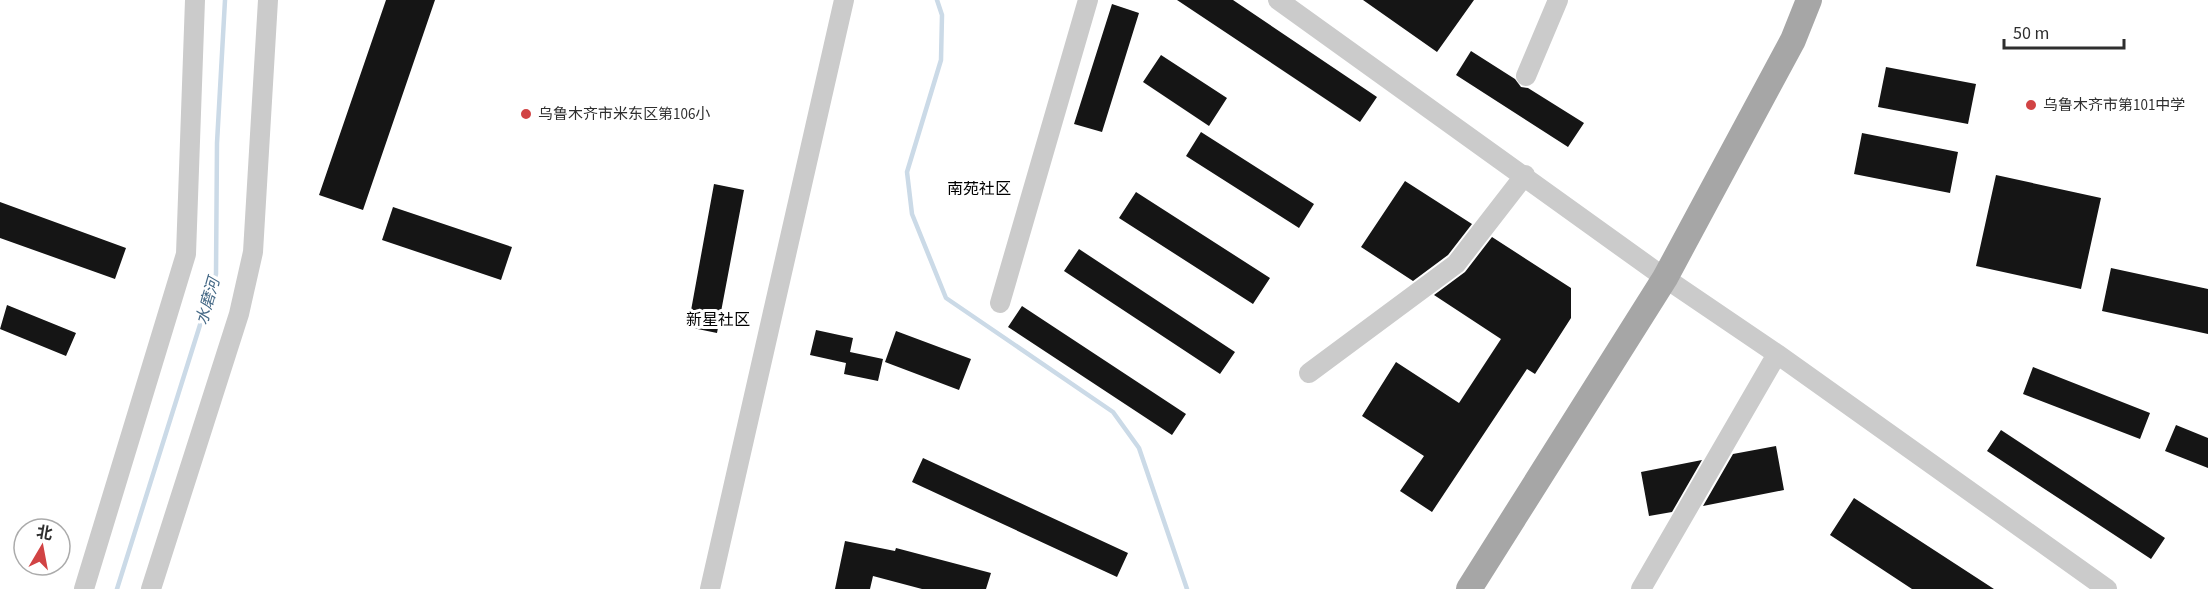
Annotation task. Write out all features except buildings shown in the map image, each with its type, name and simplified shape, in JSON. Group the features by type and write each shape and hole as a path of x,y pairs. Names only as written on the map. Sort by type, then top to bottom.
{"main road":[{"path":"1469,589 1665,278 1793,40 1809,0"}],"street":[{"path":"84,589 186,254 195,0"},
{"path":"151,589 239,314 253,252 268,0"},
{"path":"710,589 844,0"},
{"path":"1000,303 1088,0"},
{"path":"1278,0 1525,175 1665,278 1777,354 2107,589"},
{"path":"1526,76 1558,0"},
{"path":"1309,373 1456,264 1525,175"},
{"path":"1641,589 1777,354"}],"waterway":[{"name":"水磨河","path":"117,589 216,274 217,143 225,0"},
{"path":"937,0 942,15 941,60 907,172 912,214 946,298 1113,412 1139,448 1187,589"}],"place":[{"name":"乌鲁木齐市第101中学","path":"2031,105"},
{"name":"乌鲁木齐市米东区第106小","path":"526,114"}],"district":[{"name":"南苑社区","path":"979,188"},
{"name":"新星社区","path":"718,319"}]}
